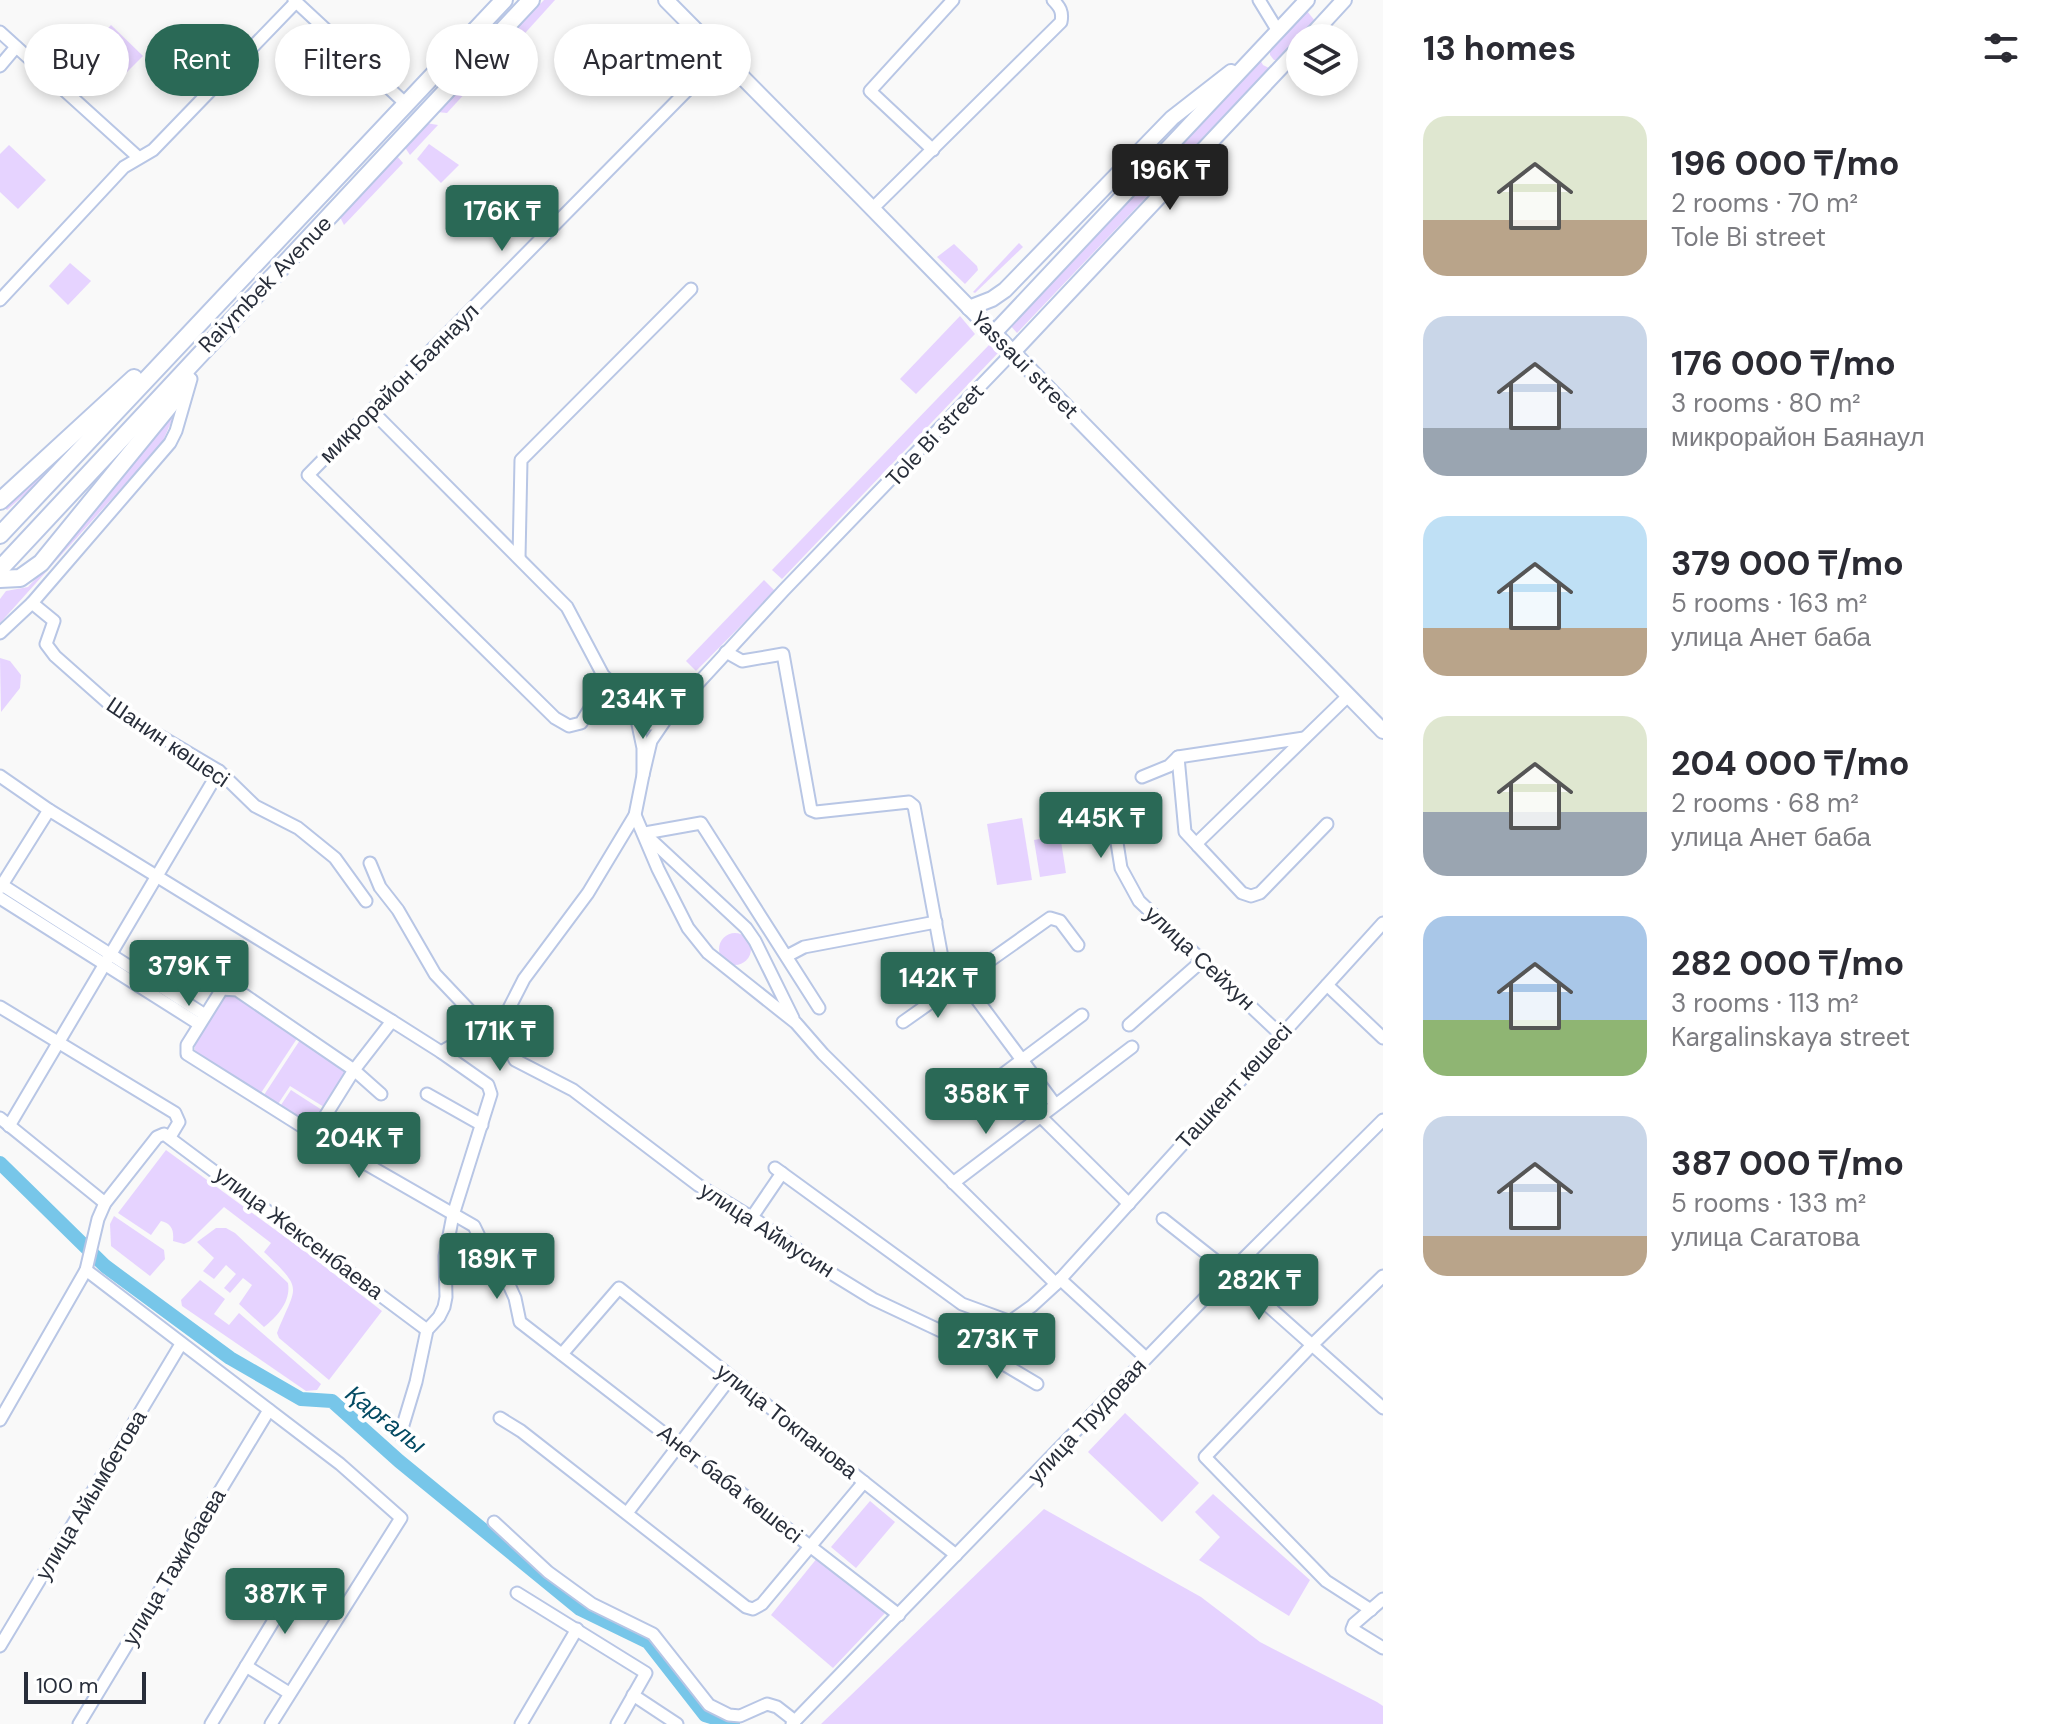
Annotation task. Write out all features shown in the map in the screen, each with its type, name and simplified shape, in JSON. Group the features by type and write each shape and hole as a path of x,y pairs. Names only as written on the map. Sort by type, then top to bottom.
{"highway":[{"name":"Raiymbek Avenue","path":"0,535 504,0"},
{"name":"Raiymbek Avenue","path":"0,569 531,0"},
{"path":"0,501 137,376 194,329"},
{"path":"0,579 20,578 41,563 170,405 208,344"}],"main road":[{"name":"Yassaui street","path":"666,0 690,24"},
{"path":"994,333 1303,4 1316,11 1323,22 1344,0"},
{"path":"1263,47 1269,64 1282,67"},
{"path":"969,308 1005,290 1173,117 1263,47"},
{"name":"Tole Bi street","path":"1013,352 1286,63"},
{"name":"Yassaui street","path":"751,86 1383,731"}],"street":[{"path":"933,150 870,91 953,0"},
{"path":"873,208 1061,22 1059,5 1053,0"},
{"path":"1259,0 1278,31"},
{"path":"0,300 124,167 153,150 295,1 405,103"},
{"path":"0,32 138,157"},
{"path":"0,66 16,47"},
{"name":"микрорайон Баянаул","path":"607,681 581,723 569,726 555,718 308,475 682,96"},
{"path":"519,558 521,460 691,289"},
{"name":"Tole Bi street","path":"643,775 651,741 668,716 1013,352"},
{"path":"0,633 32,603 170,443 196,363"},
{"path":"372,411 567,607 607,681 637,709 645,724 657,724 668,716"},
{"name":"Шанин көшесі","path":"32,603 54,621 46,644 55,656 116,710 219,771 255,806 298,828 335,858 366,901"},
{"path":"726,652 742,661 783,654 811,810 816,812 909,802 914,806 946,979 952,989"},
{"path":"1198,846 1199,841 1348,696"},
{"path":"441,1052 494,1030 524,979 588,893 635,815 643,775 643,748 637,709"},
{"path":"1142,777 1169,766 1178,757 1305,738"},
{"path":"1178,757 1185,832 1242,893 1251,896 1260,893 1327,824"},
{"path":"105,1203 4,1122 59,1044 219,771"},
{"path":"0,776 390,1024 441,1052 490,1089 482,1125 453,1215 445,1256 444,1307 427,1330 400,1435"},
{"path":"49,810 1,890 202,1020 219,991 235,988 354,1070 381,1094"},
{"path":"635,815 688,928 708,953 796,1023 823,1054 953,1183 1058,1282 1146,1358"},
{"path":"645,833 701,823 819,1008"},
{"name":"улица Сейхун","path":"1115,830 1121,868 1139,901 1280,1034"},
{"path":"645,833 746,928 796,1023"},
{"name":"улица Аймусин","path":"370,863 380,887 398,910 435,974 494,1030 515,1060 573,1090 698,1185 752,1217 826,1270 873,1299 975,1347 1037,1384"},
{"path":"903,1022 964,982 1050,918 1060,921 1078,945"},
{"path":"787,956 804,947 936,922"},
{"name":"Ташкент көшесі","path":"975,1347 1011,1322 1058,1282 1383,923"},
{"path":"1129,1025 1203,960"},
{"path":"964,982 1054,1103"},
{"path":"1327,985 1383,1038"},
{"path":"0,1007 175,1113 179,1122 170,1137 164,1134 157,1137 105,1203 87,1265 0,1420"},
{"path":"970,1099 1082,1015"},
{"name":"Анет баба көшесі","path":"202,1020 186,1048 191,1059 474,1226 490,1259 505,1276 515,1298 520,1322 899,1615"},
{"path":"315,1131 354,1070 390,1024"},
{"path":"953,1183 1054,1103 1132,1047"},
{"path":"427,1094 482,1125"},
{"path":"1040,1116 1129,1204"},
{"name":"улица Трудовая","path":"794,1723 1230,1272 1383,1120"},
{"name":"улица Жексенбаева","path":"170,1137 427,1330"},
{"path":"752,1217 778,1170 962,1304 1011,1322"},
{"path":"1163,1219 1230,1272 1383,1408"},
{"path":"87,1265 181,1344 340,1464 401,1518 271,1724"},
{"path":"1371,1610 1326,1581 1205,1457 1383,1276"},
{"name":"улица Токпанова","path":"562,1354 619,1288 956,1555"},
{"name":"улица Айымбетова","path":"0,1646 181,1344"},
{"path":"627,1513 731,1377"},
{"name":"улица Тажибаева","path":"79,1724 269,1410"},
{"path":"500,1418 521,1431 746,1607 753,1609 759,1607 864,1482"},
{"path":"494,1522 548,1572 592,1604 653,1634 709,1705 729,1715 740,1716 767,1704 777,1707 794,1723"},
{"path":"211,1724 294,1587"},
{"path":"517,1593 646,1673 617,1724"},
{"path":"1383,1599 1352,1629 1383,1648"},
{"path":"521,1724 577,1629"},
{"path":"246,1666 289,1693"},
{"path":"633,1695 677,1724"}],"shaded area":[{"path":"544,0 555,0 533,24 521,24"},
{"path":"1307,11 1315,21 1312,24 1294,24"},
{"path":"1286,32 1286,52 1279,60 1274,60 1270,55 1270,48"},
{"path":"129,42 143,56 129,70"},
{"path":"1259,58 1269,68 1017,333 1009,324"},
{"path":"452,96 463,96 447,113 437,112"},
{"path":"426,123 438,125 410,155 404,146"},
{"path":"429,144 459,165 441,183 417,159"},
{"path":"9,145 46,180 18,209 0,192 0,154"},
{"path":"396,155 403,163 344,225 340,217"},
{"path":"1019,243 1023,247 973,292"},
{"path":"954,244 977,266 978,270 965,284 937,257"},
{"path":"70,263 91,281 68,305 49,286"},
{"path":"960,316 975,334 916,394 900,379"},
{"path":"989,345 998,353 782,579 772,570"},
{"path":"132,388 51,471 7,510 4,507"},
{"path":"172,409 172,420 162,443 0,623 0,599 6,591 28,587 48,566"},
{"path":"764,580 775,591 696,671 686,661"},
{"path":"0,658 10,661 21,675 20,688 1,712"},
{"path":"673,676 682,684 665,700 658,690"},
{"path":"1022,818 1032,880 997,885 987,824"},
{"path":"1060,835 1066,873 1040,877 1034,840"},
{"path":"735,933 746,938 751,949 746,960 735,965 724,960 719,949 724,938"},
{"path":"240,992 300,1034 259,1096 195,1052 195,1045 226,995"},
{"path":"300,1040 347,1073 324,1107 290,1086 278,1104 264,1095"},
{"path":"291,1090 322,1110 312,1125 281,1105"},
{"path":"166,1150 382,1311 329,1380 279,1338 277,1333 293,1289 286,1274 264,1252 271,1243 224,1207 184,1244 173,1241 172,1228 165,1222 161,1221 151,1235 118,1213"},
{"path":"114,1216 164,1250 165,1259 150,1276 111,1246 110,1224"},
{"path":"216,1228 226,1228 235,1233 288,1283 282,1308 264,1327 239,1304 252,1285 243,1278 230,1293 224,1288 236,1274 226,1265 214,1279 203,1271 214,1258 197,1242"},
{"path":"200,1280 225,1299 214,1314 229,1325 239,1313 321,1384 317,1390 306,1391 182,1306 181,1300"},
{"path":"1125,1413 1199,1483 1162,1522 1088,1452"},
{"path":"1213,1494 1310,1580 1289,1616 1199,1560 1220,1537 1195,1512"},
{"path":"870,1501 895,1522 856,1568 831,1547"},
{"path":"1044,1509 1201,1597 1260,1642 1377,1702 1383,1706 1383,1724 821,1724"},
{"path":"818,1557 886,1612 833,1668 771,1615"}],"waterway":[{"name":"Қарғалы","path":"0,1163 105,1266 230,1358 301,1399 332,1401 399,1461 580,1609 648,1642 705,1715 733,1724"}]}
